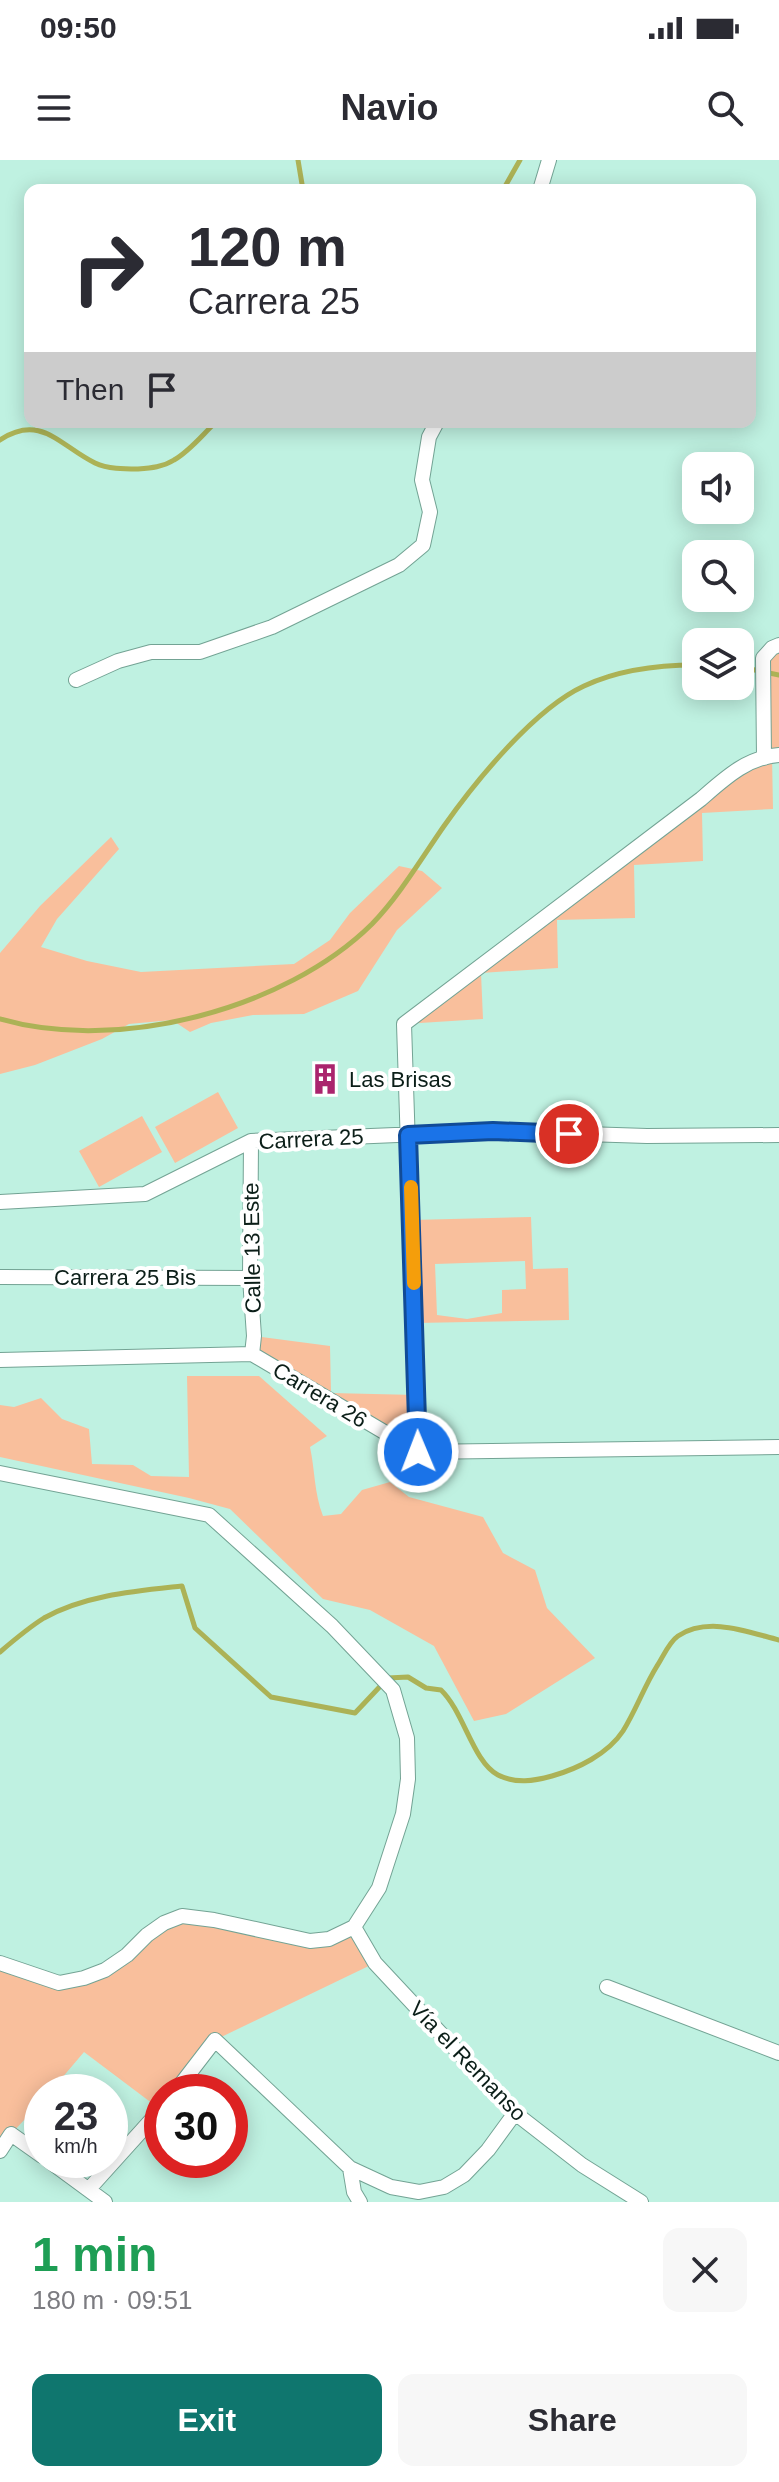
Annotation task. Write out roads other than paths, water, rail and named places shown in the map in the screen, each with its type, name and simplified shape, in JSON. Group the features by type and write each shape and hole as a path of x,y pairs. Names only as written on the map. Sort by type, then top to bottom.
{"street":[{"path":"542,184 549,160"},
{"path":"76,680 118,661 151,652 200,652 272,627 399,565 423,545 430,512 422,480 429,437 434,428"},
{"path":"764,758 763,658 773,649"},
{"path":"779,755 732,771 701,799 404,1024 418,1452 779,1447"},
{"name":"Carrera 25","path":"0,1202 145,1194 251,1141 493,1131 632,1136 779,1135"},
{"name":"Calle 13 Este","path":"251,1141 252,1354"},
{"name":"Carrera 25 Bis","path":"0,1277 250,1278"},
{"name":"Carrera 26","path":"0,1360 252,1354 418,1452"},
{"path":"0,1473 209,1515 332,1626 393,1690 407,1738 408,1779 403,1814 379,1888 354,1927 329,1939 310,1941 182,1916 155,1929 116,1963 84,1978 59,1983 0,1963"},
{"name":"Vía el Remanso","path":"354,1927 375,1963 515,2113 582,2165 641,2202"},
{"path":"607,1987 779,2053"},
{"path":"189,2074 215,2040 350,2168 391,2187 419,2192 444,2187 464,2175 488,2150 515,2113"},
{"path":"89,2189 144,2128"},
{"path":"0,2151 11,2134 24,2143"},
{"path":"350,2168 354,2192 360,2202"},
{"path":"73,2178 105,2202"}],"waterway":[{"path":"298,160 302,184"},
{"path":"506,184 520,160"},
{"path":"0,440 14,433 39,431 100,465 143,469 166,464 180,456 210,428"},
{"path":"0,1019 46,1028 95,1031 146,1027 247,1001 294,980 336,954 372,924 401,889 472,789 507,748 545,711 584,686 611,676 653,667 682,666"},
{"path":"754,670 779,675"},
{"path":"0,1652 44,1618 76,1604 111,1595 182,1586 195,1628 271,1697 355,1713 388,1678 408,1677 426,1688 441,1690 449,1699 489,1769 505,1778 525,1781 572,1769 609,1747 623,1731 652,1674 678,1636 690,1630 715,1626 779,1640"}],"place":[{"name":"Las Brisas","path":"325,1079"}]}
